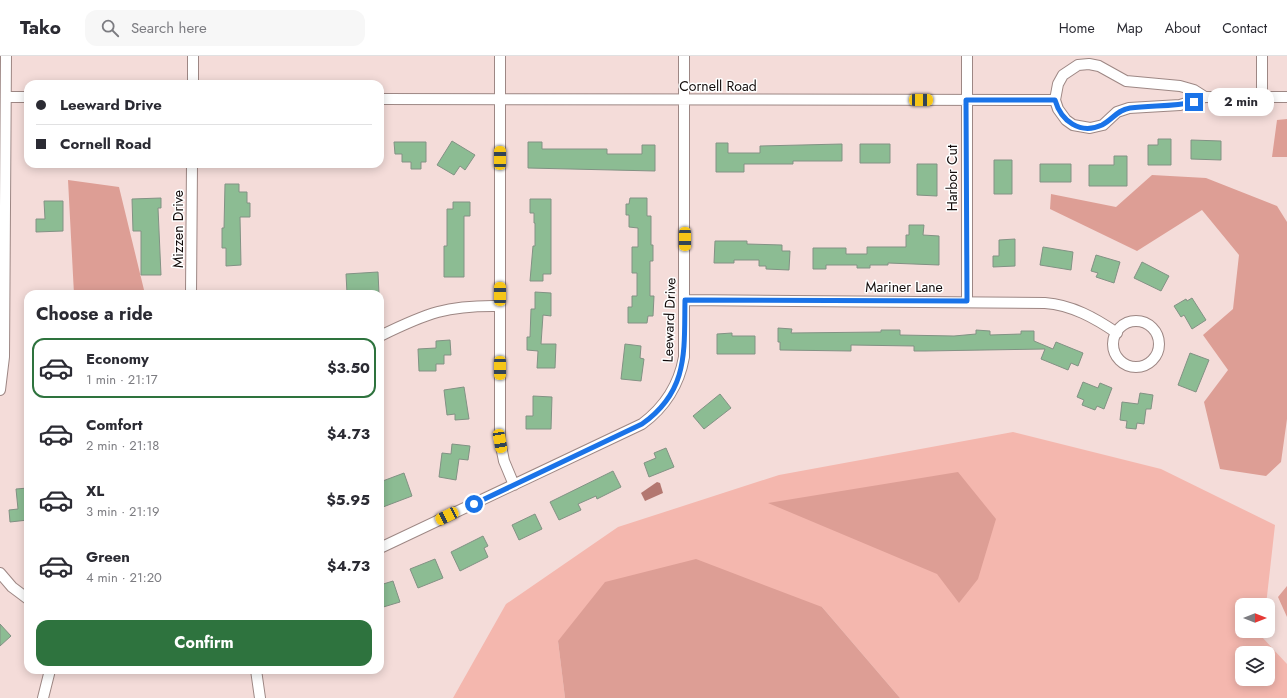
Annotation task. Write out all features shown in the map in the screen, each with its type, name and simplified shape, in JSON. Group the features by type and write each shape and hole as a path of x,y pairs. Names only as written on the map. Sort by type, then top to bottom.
{"street":[{"path":"0,390 4,357 6,56"},
{"path":"193,56 193,80"},
{"path":"500,56 500,441 504,461 514,485"},
{"name":"Leeward Drive","path":"384,546 642,424 658,411 671,394 682,366 685,300 684,56"},
{"name":"Harbor Cut","path":"967,56 967,301"},
{"path":"1262,56 1262,97"},
{"path":"1205,97 1194,90 1180,86 1126,81 1100,66 1084,64 1072,68 1063,75 1058,84 1055,100 1060,113 1066,120 1073,125 1090,128 1103,125 1117,112 1129,108 1180,105 1205,97 1287,97"},
{"path":"6,97 24,97"},
{"name":"Cornell Road","path":"384,99 1055,100"},
{"name":"Mizzen Drive","path":"191,290 192,168"},
{"name":"Mariner Lane","path":"685,300 1046,302 1060,305 1089,316 1117,332"},
{"path":"384,334 422,316 441,310 465,306 500,306"},
{"path":"1136,321 1147,324 1155,332 1159,342 1159,348 1154,359 1145,366 1140,367 1128,366 1123,363 1116,355 1114,349 1114,338 1117,332 1125,324 1130,322 1136,321"},
{"path":"0,573 12,587 24,595"},
{"path":"43,698 49,674"},
{"path":"257,674 260,698"}],"shaded area":[{"path":"1287,119 1287,157 1272,157 1277,120"},
{"path":"1152,175 1206,178 1277,206 1287,222 1287,419 1281,462 1266,476 1220,469 1204,402 1228,370 1203,335 1233,309 1239,255 1202,210 1137,251 1050,209 1051,194 1116,207"},
{"path":"68,180 119,187 144,290 74,290"},
{"path":"1013,432 1161,469 1275,525 1267,598 1235,598 1235,638 1263,638 1270,646 1235,646 1235,686 1275,686 1275,651 1287,664 1287,698 900,698 822,607 558,641 565,698 453,698 506,604 618,527 779,475"},
{"path":"958,472 996,519 978,579 959,603 937,574 768,503"},
{"path":"657,482 660,483 663,493 645,501 641,493"},
{"path":"696,559 822,607 900,698 565,698 558,641 605,582"},
{"path":"1287,586 1287,617 1278,597"}],"building":[{"path":"1158,139 1171,139 1171,165 1148,165 1148,145 1158,145"},
{"path":"1191,140 1221,141 1221,160 1191,159"},
{"path":"452,141 475,155 465,170 460,166 454,175 437,165"},
{"path":"394,142 426,142 426,162 421,162 421,169 411,169 411,162 402,162 402,154 395,154"},
{"path":"528,142 542,142 542,149 607,149 607,154 642,154 642,145 655,145 655,171 528,168"},
{"path":"716,143 728,143 728,153 760,153 760,146 842,144 842,161 793,161 793,164 744,164 744,172 716,172"},
{"path":"860,144 890,144 890,163 860,163"},
{"path":"1114,156 1127,156 1127,186 1089,186 1089,165 1114,165"},
{"path":"994,160 1012,160 1012,194 994,194"},
{"path":"917,164 937,164 937,196 917,195"},
{"path":"1040,164 1071,164 1071,182 1040,182"},
{"path":"225,184 239,184 239,192 247,192 247,203 250,203 250,217 240,217 241,265 226,266 226,248 222,248"},
{"path":"161,198 161,208 158,208 161,275 141,275 141,231 133,231 132,199"},
{"path":"630,198 647,198 647,216 651,216 651,245 653,245 653,261 650,261 650,296 654,296 653,316 648,316 647,323 628,323 628,307 632,307 632,296 637,296 637,273 632,273 632,247 638,247 638,228 629,227 629,215 626,215 626,204 629,204"},
{"path":"530,199 551,199 551,274 543,274 543,281 530,281 533,246 535,246 535,223 534,213 530,213"},
{"path":"44,201 63,201 63,231 36,232 36,219 45,219"},
{"path":"453,202 470,202 470,216 464,216 464,277 444,277 444,246 447,246 447,209 453,209"},
{"path":"909,225 924,225 923,235 939,236 939,265 888,263 888,265 870,265 870,268 857,268 857,265 826,265 826,269 813,269 813,248 846,248 846,254 867,254 867,247 906,247 906,235 909,235"},
{"path":"1015,239 1015,266 993,267 993,256 999,256 999,240"},
{"path":"715,241 747,241 747,244 782,245 782,251 790,251 789,270 766,269 766,266 759,266 759,260 734,260 734,263 714,263"},
{"path":"1043,247 1073,252 1071,270 1040,265"},
{"path":"1096,255 1120,262 1114,283 1096,277 1098,273 1091,271"},
{"path":"1142,262 1169,276 1161,291 1134,278"},
{"path":"378,272 379,290 347,290 346,274"},
{"path":"535,292 551,293 551,316 543,315 541,344 556,344 555,368 537,368 538,351 527,350 527,337 530,337 531,309 535,309"},
{"path":"1192,298 1206,320 1192,329 1184,315 1181,317 1174,306 1186,299 1187,301"},
{"path":"778,328 792,329 791,333 881,332 881,330 900,330 900,335 954,336 976,334 976,330 990,331 990,335 1021,334 1021,331 1034,331 1034,341 1053,349 1056,342 1083,353 1078,366 1071,363 1068,370 1041,359 1045,349 914,351 914,346 851,345 851,351 780,350 780,342 778,342"},
{"path":"732,333 732,336 755,336 755,354 717,354 717,334"},
{"path":"450,340 451,355 444,355 444,364 436,364 436,371 419,371 418,349 436,348 436,341"},
{"path":"625,344 641,346 640,358 644,359 641,381 621,379"},
{"path":"1190,353 1209,360 1196,392 1178,385"},
{"path":"1083,382 1098,388 1100,383 1112,388 1104,409 1097,406 1095,410 1082,405 1084,400 1077,397"},
{"path":"464,387 469,419 455,420 455,414 447,415 444,390"},
{"path":"1140,393 1153,395 1151,409 1146,409 1144,424 1137,423 1136,429 1126,428 1127,421 1120,420 1122,402 1138,404"},
{"path":"720,394 731,408 704,429 693,416"},
{"path":"533,396 552,397 551,429 526,429 526,416 533,416"},
{"path":"452,444 470,446 468,460 459,459 456,480 439,477 442,453 451,454"},
{"path":"666,448 674,467 649,477 644,463 656,458 654,453"},
{"path":"613,471 621,487 597,499 596,496 578,504 581,510 559,520 550,502"},
{"path":"404,473 412,496 384,507 384,480"},
{"path":"24,488 24,520 10,522 9,510 18,509 16,489"},
{"path":"535,514 542,529 519,540 512,525"},
{"path":"483,536 488,546 484,548 488,557 460,571 451,552"},
{"path":"435,559 443,578 418,588 410,569"},
{"path":"393,581 400,602 384,607 384,584"},
{"path":"0,624 11,636 0,646"}],"route":[{"path":"474,504 642,424 658,411 671,394 680,376 684,357 685,300 967,301 966,100 1055,100 1062,116 1073,125 1080,128 1096,128 1109,121 1117,112 1129,108 1180,105 1194,102"}]}
